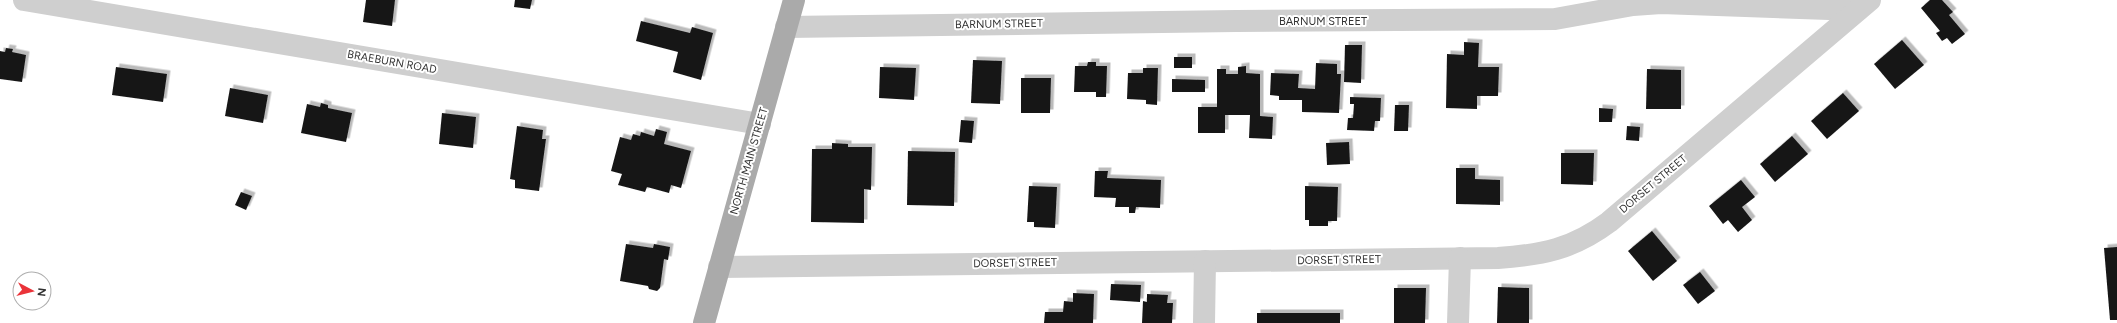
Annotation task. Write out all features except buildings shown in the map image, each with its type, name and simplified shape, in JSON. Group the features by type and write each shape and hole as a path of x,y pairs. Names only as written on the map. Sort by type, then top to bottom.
{"main road":[{"name":"NORTH MAIN STREET","path":"704,323 794,0"}],"street":[{"name":"BRAEBURN ROAD","path":"24,0 760,124"},
{"name":"BARNUM STREET","path":"786,27 1236,21 1555,19 1628,6 1661,3 1864,5"},
{"name":"DORSET STREET","path":"719,267 1498,258 1542,254 1565,247 1592,234 1609,222 1864,5"},
{"path":"1458,323 1460,258"},
{"path":"1204,323 1205,261"}]}
